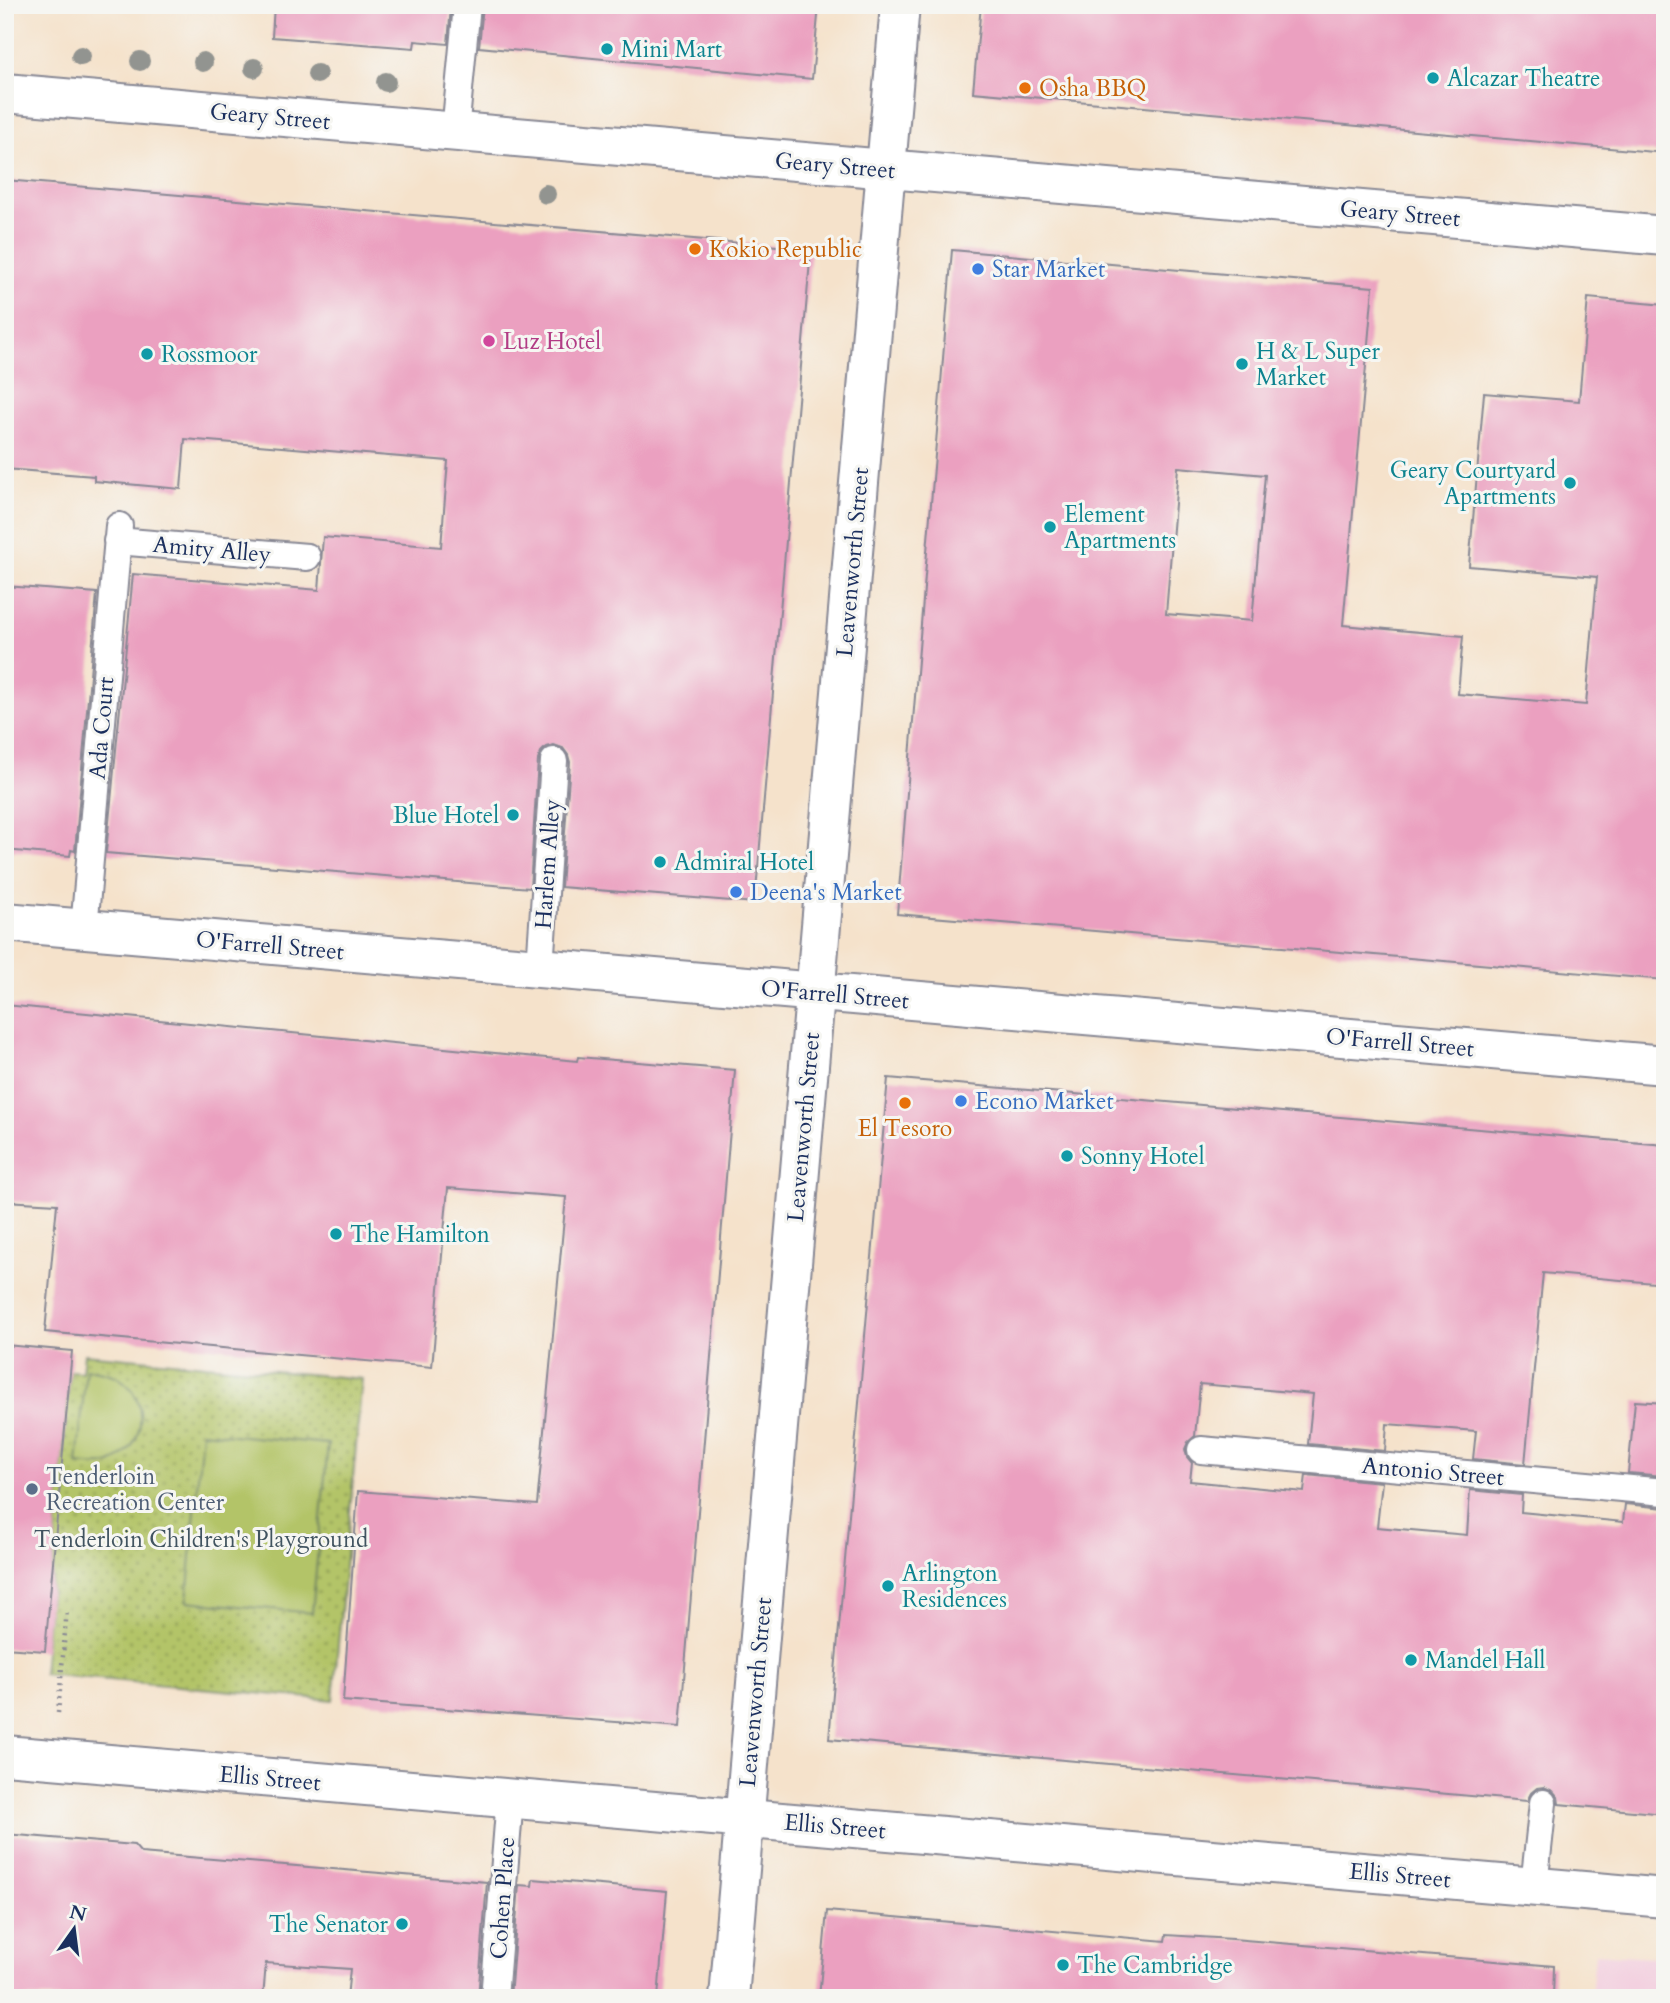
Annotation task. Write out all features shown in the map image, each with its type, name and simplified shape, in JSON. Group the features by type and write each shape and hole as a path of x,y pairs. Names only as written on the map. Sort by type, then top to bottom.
{"street":[{"name":"Leavenworth Street","path":"729,1998 900,5"},
{"name":"Geary Street","path":"5,93 1665,236"},
{"name":"O'Farrell Street","path":"5,922 1665,1065"},
{"name":"Ellis Street","path":"5,1755 1665,1898"}],"lane":[{"path":"455,132 467,5"},
{"name":"Amity Alley","path":"118,533 307,557"},
{"name":"Ada Court","path":"84,929 118,533"},
{"name":"Harlem Alley","path":"540,967 554,761"},
{"name":"Antonio Street","path":"1201,1450 1665,1492"},
{"name":"Cohen Place","path":"494,1998 510,1798"},
{"path":"1534,1886 1543,1803"}],"path":[{"path":"54,1759 67,1609"}],"shaded area":[{"path":"1595,1953 1665,1958 1665,1998 1591,1998"}],"green space":[{"name":"Tenderloin Children's Playground","path":"84,1354 362,1379 333,1700 43,1674 70,1371 82,1372"},
{"path":"86,1369 117,1377 129,1386 140,1411 140,1425 129,1450 104,1465 77,1464"},
{"path":"202,1432 328,1444 312,1613 187,1601"}],"building":[{"path":"274,5 451,5 448,44 415,41 414,48 272,37"},
{"path":"483,5 819,5 812,79 479,47"},
{"path":"981,5 1665,5 1665,153 973,92"},
{"path":"5,180 811,249 755,903 561,887 570,762 563,748 554,745 546,747 538,760 530,888 106,853 133,574 319,590 323,537 441,547 448,461 185,439 181,489 94,481 94,476 5,469"},
{"path":"952,250 1373,287 1343,625 1463,636 1458,694 1586,705 1597,577 1469,566 1484,393 1579,401 1588,298 1665,305 1665,980 897,914","holes":["1178,467 1265,475 1252,621 1166,614"]},
{"path":"5,586 97,593 75,851 71,850 70,856 5,850"},
{"path":"5,1005 577,1061 578,1057 735,1070 680,1727 343,1701 358,1491 537,1505 566,1197 448,1188 432,1367 45,1332 57,1204 5,1201"},
{"path":"888,1078 1665,1145 1665,1284 1543,1273 1525,1464 1473,1459 1476,1431 1387,1424 1385,1451 1308,1444 1313,1394 1200,1384 1195,1436 1185,1449 1192,1463 1190,1481 1304,1492 1306,1475 1382,1482 1377,1527 1467,1535 1470,1490 1522,1495 1521,1512 1623,1522 1625,1504 1665,1508 1665,1814 1559,1804 1553,1791 1544,1787 1537,1788 1527,1801 829,1739"},
{"name":"Tenderloin Recreation Center","path":"5,1345 72,1351 45,1651 5,1648"},
{"path":"1635,1401 1665,1403 1665,1476 1628,1473"},
{"path":"5,1834 134,1845 141,1853 487,1882 478,1998 347,1998 350,1969 266,1963 263,1998 5,1998"},
{"path":"533,1879 667,1891 658,1998 510,1998 519,1885 532,1886"},
{"path":"827,1911 1165,1941 1166,1935 1233,1939 1554,1966 1553,1998 819,1998"}],"place":[{"name":"Mini Mart","path":"607,49"},
{"name":"Alcazar Theatre","path":"1433,78"},
{"name":"Osha BBQ","path":"1025,88"},
{"name":"Kokio Republic","path":"695,249"},
{"name":"Star Market","path":"978,269"},
{"name":"Luz Hotel","path":"489,341"},
{"name":"Rossmoor","path":"147,354"},
{"name":"H & L Super Market","path":"1242,364"},
{"name":"Geary Courtyard Apartments","path":"1570,483"},
{"name":"Element Apartments","path":"1050,527"},
{"name":"Blue Hotel","path":"513,815"},
{"name":"Admiral Hotel","path":"660,862"},
{"name":"Deena's Market","path":"736,892"},
{"name":"Econo Market","path":"961,1101"},
{"name":"El Tesoro","path":"905,1103"},
{"name":"Sonny Hotel","path":"1067,1156"},
{"name":"The Hamilton","path":"336,1234"},
{"name":"Tenderloin Recreation Center","path":"32,1489"},
{"name":"Arlington Residences","path":"888,1586"},
{"name":"Mandel Hall","path":"1411,1660"},
{"name":"The Senator","path":"402,1924"},
{"name":"The Cambridge","path":"1063,1965"}]}
